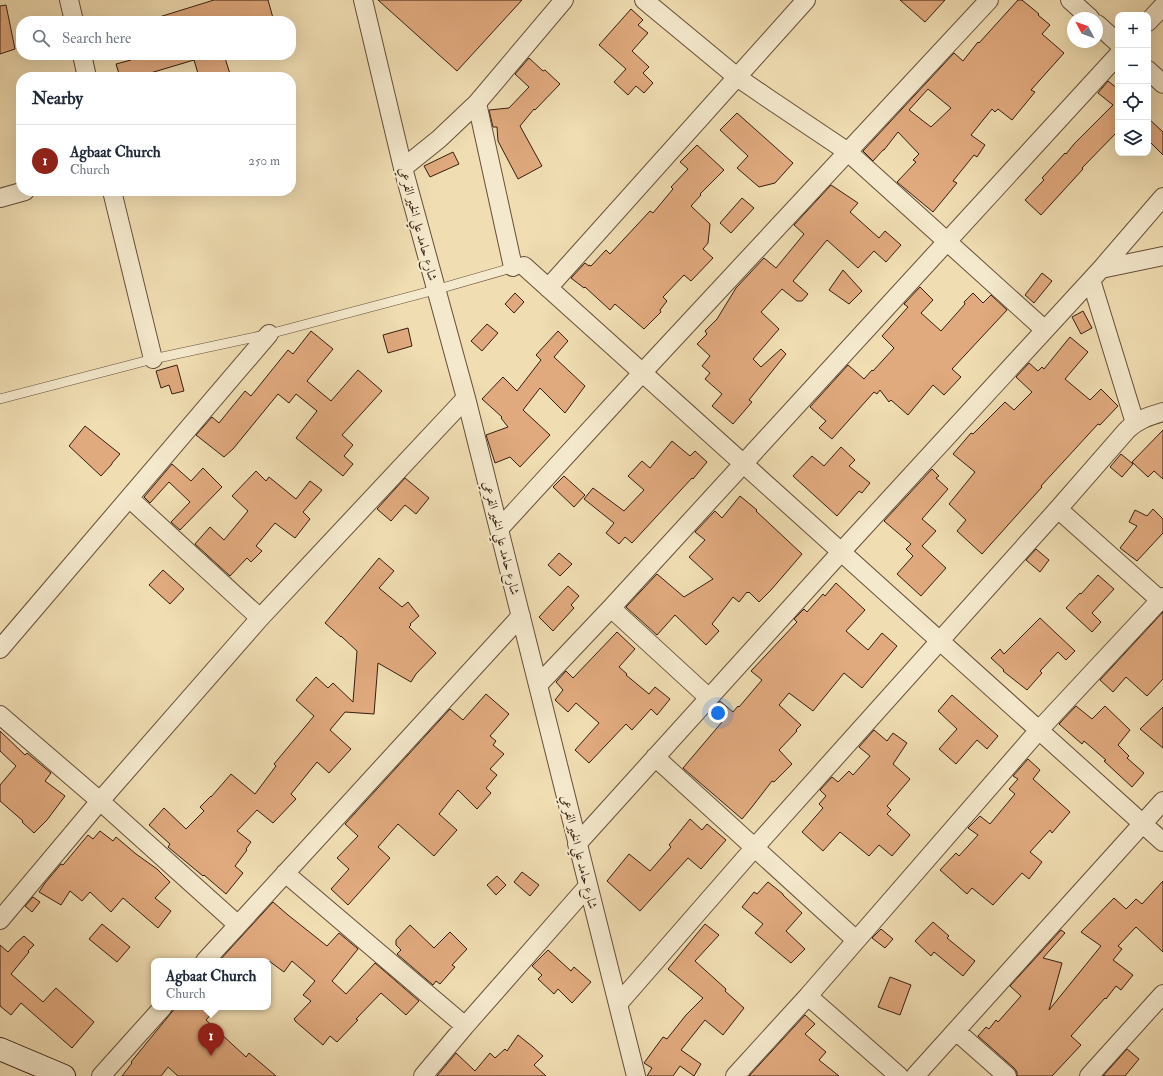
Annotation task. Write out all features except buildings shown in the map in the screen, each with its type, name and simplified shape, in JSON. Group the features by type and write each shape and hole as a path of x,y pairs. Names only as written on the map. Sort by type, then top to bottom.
{"main road":[{"path":"0,1049 64,1076"}],"street":[{"path":"69,0 73,16"},
{"name":"شارع حامد علي الخير الفرعي","path":"363,0 403,168 466,398 636,1076"},
{"path":"403,168 439,139 477,103 564,0"},
{"path":"644,0 737,76 769,100 848,152 1045,330"},
{"path":"548,288 806,0"},
{"path":"499,529 989,0"},
{"path":"1070,0 1083,12"},
{"path":"1151,19 1163,6"},
{"path":"1103,29 1115,40"},
{"path":"538,685 611,608 1115,58"},
{"path":"83,60 86,72"},
{"path":"1151,73 1163,84"},
{"path":"477,103 519,267 548,288 1163,842"},
{"path":"0,198 16,194"},
{"path":"113,196 153,359"},
{"path":"578,844 841,552 1096,275 1163,197"},
{"path":"1096,275 1163,256"},
{"path":"1096,275 1135,423"},
{"path":"0,649 269,334"},
{"path":"0,920 100,801 260,618 466,398"},
{"path":"618,1004 755,847 1127,430 1135,423 1149,416 1163,412"},
{"path":"129,498 260,618"},
{"path":"735,1076 808,996 1039,730 1162,599 1058,509"},
{"path":"611,608 709,698"},
{"path":"208,958 521,616"},
{"path":"0,715 100,801 238,925"},
{"path":"655,757 856,940"},
{"path":"915,1076 1163,801"},
{"path":"285,873 465,1026"},
{"path":"423,1076 588,886"},
{"path":"1089,1076 1163,994"},
{"path":"808,996 898,1076"},
{"path":"101,1076 161,1010"},
{"path":"956,1031 1007,1076"}],"lane":[{"path":"0,399 153,359 269,334 519,267"}],"place":[{"name":"Agbaat Church","path":"211,1056"}]}
